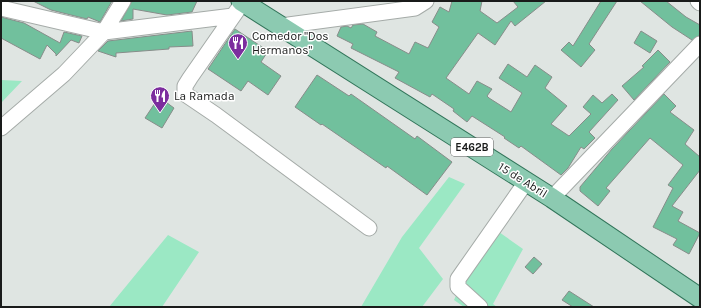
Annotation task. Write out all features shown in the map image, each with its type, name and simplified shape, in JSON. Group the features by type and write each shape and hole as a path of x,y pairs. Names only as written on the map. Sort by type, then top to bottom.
{"main road":[{"name":"15 de Abril","path":"239,6 281,26 552,198 700,298"}],"street":[{"path":"1,128 64,74 104,32 123,1"},
{"path":"281,26 415,8 426,1"},
{"path":"1,8 104,32 239,6"},
{"path":"239,6 187,82 185,86 185,94 216,115 369,228"},
{"path":"552,198 700,44"},
{"path":"480,307 458,287 458,279 526,182"}],"green space":[{"path":"1,80 22,81 1,103"},
{"path":"449,177 465,184 419,248 443,279 422,307 361,307 402,237"},
{"path":"489,225 523,249 493,304 497,307 464,307 454,300"},
{"path":"168,235 199,252 162,307 109,307"}],"building":[{"path":"33,1 112,1 100,22 88,17 87,19 51,10"},
{"path":"132,1 197,1 192,12 167,15 133,9 133,19 121,21"},
{"path":"452,1 482,1 480,11 497,23 518,7 513,1 546,1 515,26 511,21 495,45 478,33 446,78 469,94 477,81 492,89 487,96 489,98 511,112 522,93 499,78 508,64 527,77 535,65 552,77 545,88 567,106 551,124 569,136 591,114 583,107 593,95 602,103 612,94 618,100 589,132 595,138 584,149 581,147 568,168 561,175 521,146 519,148 504,138 505,137 472,116 467,122 453,111 454,109 432,94 430,97 395,78 399,72 351,48 353,44 337,36 341,27 347,26 351,28 353,25 363,24 377,32 375,36 409,54 415,42 428,48 439,27 432,22 440,7 449,12"},
{"path":"601,1 617,1 589,44 595,50 581,67 561,50 569,42 573,46"},
{"path":"640,1 666,1 686,17 700,25 700,35 692,40 672,27"},
{"path":"1,17 24,23 60,43 64,32 82,36 79,43 71,40 56,56 56,54 47,45 40,59 1,38"},
{"name":"Comedor \"Dos Hermanos\"","path":"235,29 268,51 261,62 281,76 268,95 248,81 241,91 208,69"},
{"path":"192,31 193,46 116,53 116,57 98,51 108,41"},
{"path":"641,31 657,41 650,53 634,43"},
{"path":"658,50 670,62 634,100 622,86 644,67 642,66"},
{"path":"317,75 349,96 351,94 415,139 417,136 452,162 427,195 387,166 386,168 295,107"},
{"path":"664,94 676,106 670,112 694,130 685,144 700,157 700,170 672,206 683,212 678,221 700,233 689,254 673,245 677,239 653,227 673,188 668,185 683,165 650,138 606,188 610,191 598,206 580,191 580,187 612,149"},
{"name":"La Ramada","path":"159,97 174,108 162,128 145,118"},
{"path":"534,257 542,264 533,274 525,267"},
{"path":"569,291 594,307 573,307 562,300"}],"place":[{"name":"Comedor \"Dos Hermanos\"","path":"238,60"},
{"name":"La Ramada","path":"160,113"}]}
